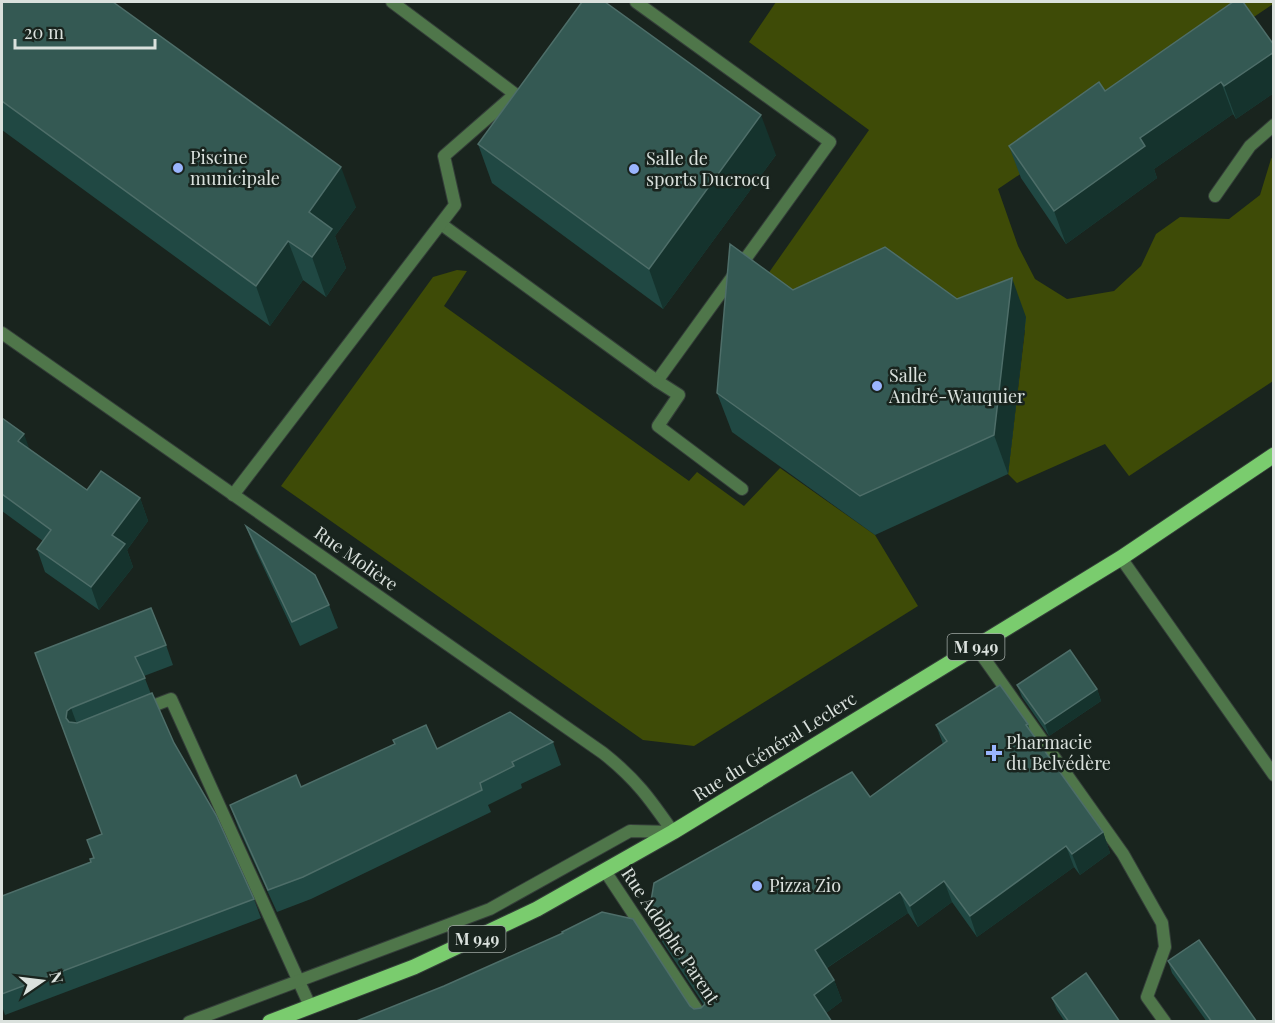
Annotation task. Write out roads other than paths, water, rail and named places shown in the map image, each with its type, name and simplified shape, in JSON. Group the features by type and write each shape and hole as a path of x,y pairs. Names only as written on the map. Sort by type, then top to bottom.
{"main road":[{"name":"Rue du Général Leclerc","path":"270,1022 414,967 477,939 605,871 673,832 1121,558 1274,455"}],"street":[{"path":"233,495 455,205 444,156 518,90 392,2"},
{"path":"636,2 830,142 657,381"},
{"path":"1215,196 1250,146 1274,125"},
{"path":"441,224 679,395 658,426 742,489"},
{"name":"Rue Molière","path":"2,333 603,753 637,783 673,832"},
{"path":"1121,558 1274,775"},
{"path":"976,647 1123,854 1162,923 1165,947 1147,997 1165,1022"},
{"path":"131,715 171,699 310,1006"},
{"path":"189,1022 490,909 630,831 673,832"},
{"name":"Rue Adolphe Parent","path":"605,871 705,1022"}],"place":[{"name":"Piscine municipale","path":"178,168"},
{"name":"Salle de sports Ducrocq","path":"634,169"},
{"name":"Salle André-Wauquier","path":"877,386"},
{"name":"Pharmacie du Belvédère","path":"994,753"},
{"name":"Pizza Zio","path":"757,886"}]}
